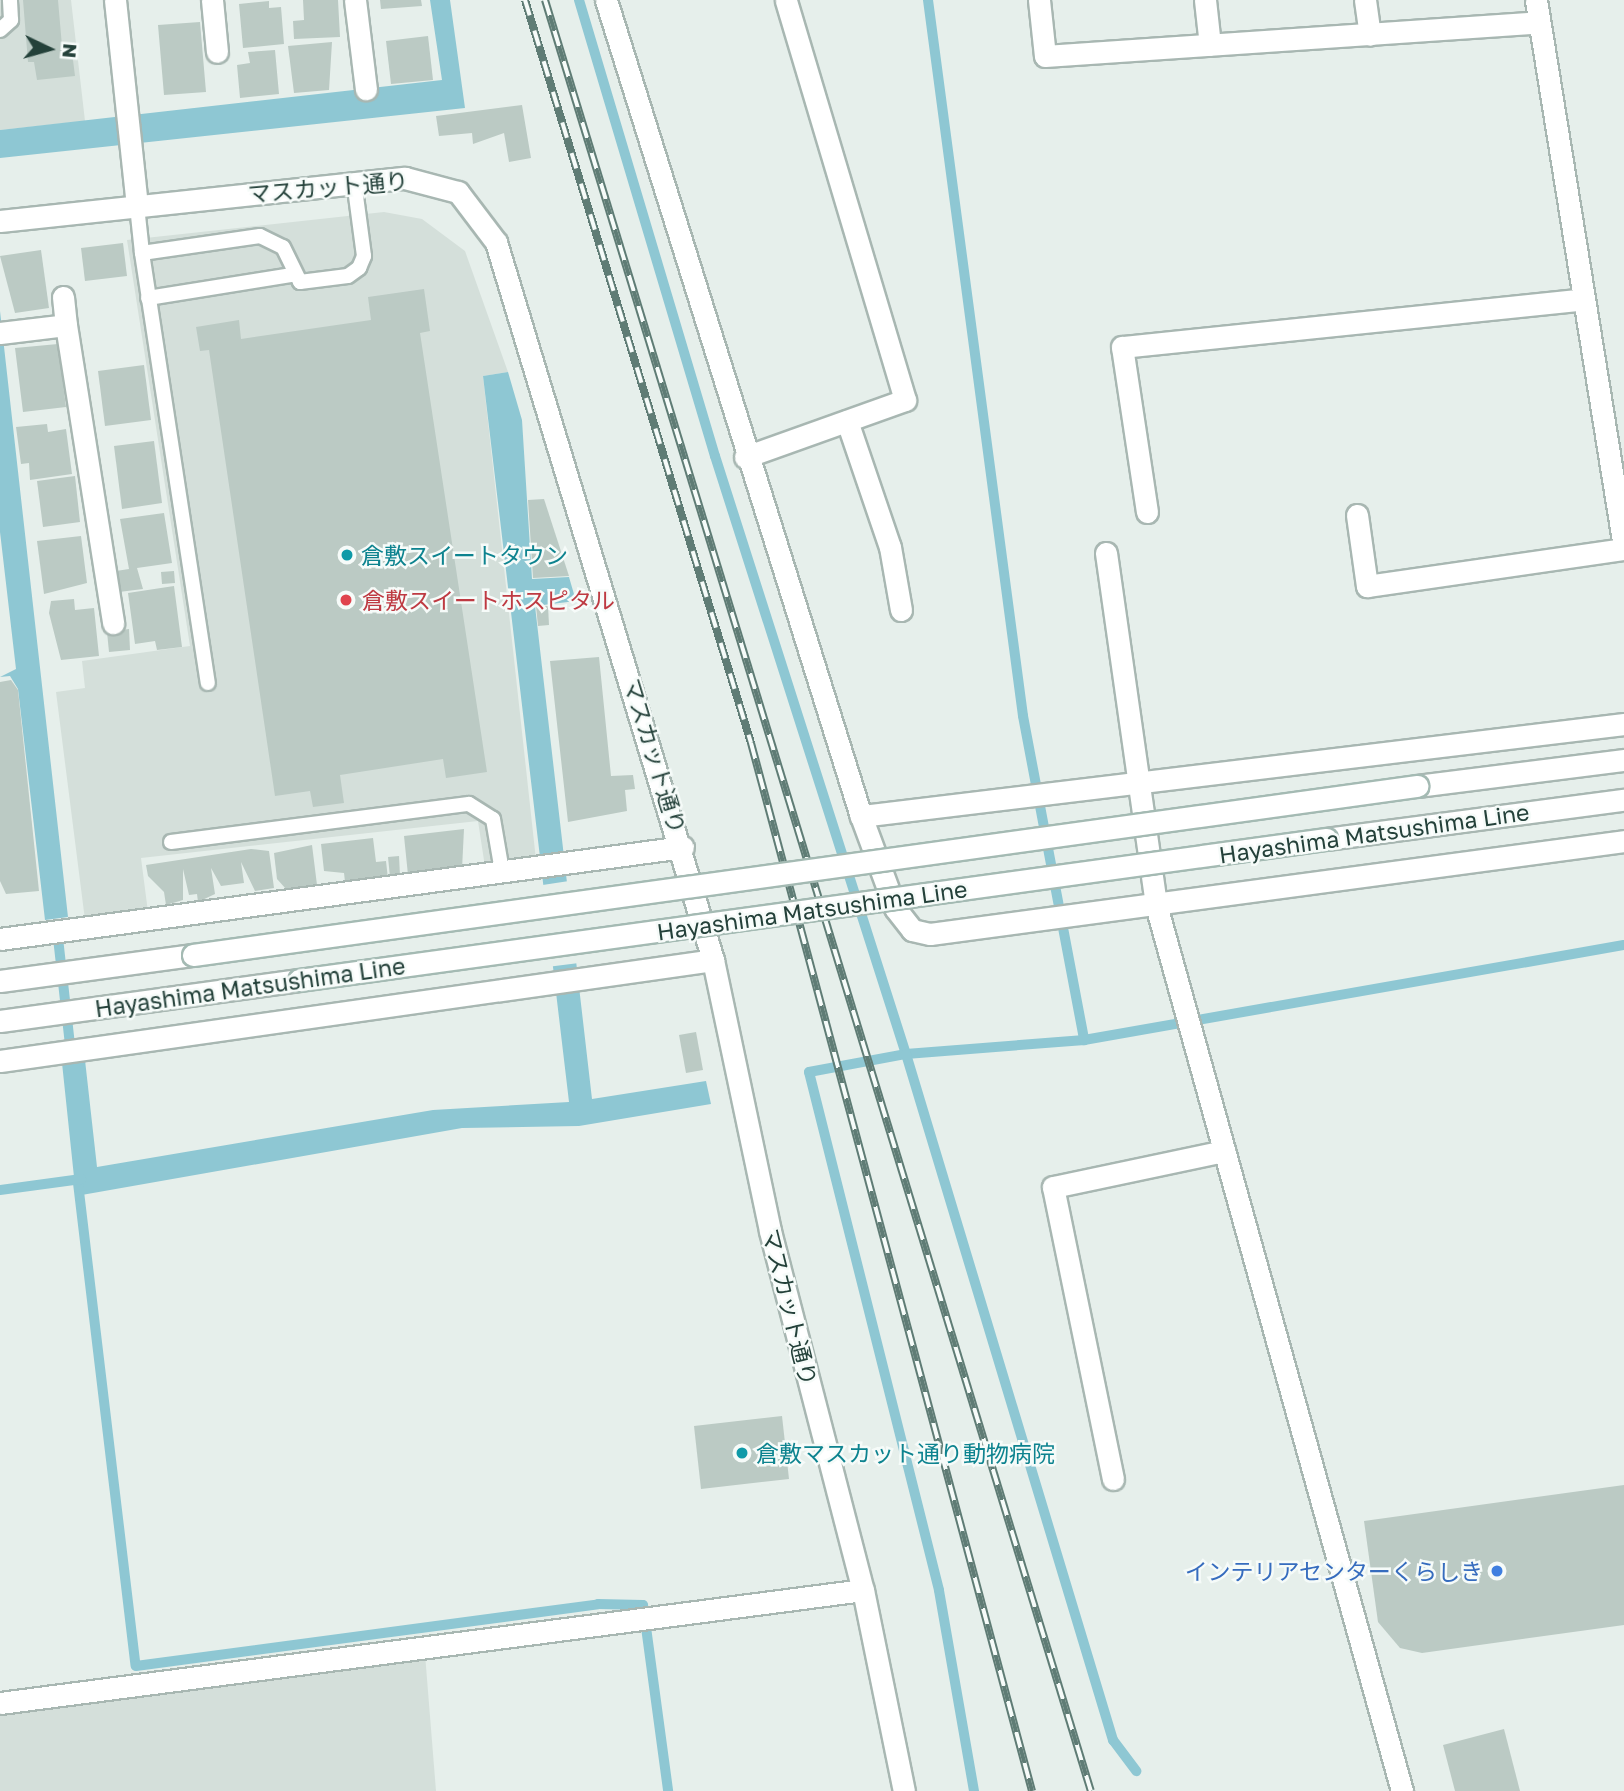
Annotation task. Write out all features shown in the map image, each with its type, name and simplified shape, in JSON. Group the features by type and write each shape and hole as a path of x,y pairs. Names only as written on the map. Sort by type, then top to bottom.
{"street":[{"path":"115,0 137,206"},
{"path":"212,0 217,52"},
{"path":"355,0 366,89"},
{"path":"606,0 745,457 860,816 895,908 912,930 930,934 1624,841"},
{"path":"745,457 905,400 786,0"},
{"path":"1039,0 1045,56 1370,36 1539,22"},
{"path":"1205,0 1210,45"},
{"path":"1366,0 1370,36"},
{"path":"1357,515 1367,586 1624,548 1536,0"},
{"name":"マスカット通り","path":"0,221 354,181 405,178 440,184 479,213 496,242 683,847 713,960 770,1231 863,1590 904,1791"},
{"path":"63,297 113,623"},
{"path":"1147,512 1122,347 1584,299"},
{"path":"1,332 66,326"},
{"path":"847,421 890,547 901,610"},
{"path":"1106,553 1156,905 1402,1791"},
{"path":"860,816 1024,801 1624,724"},
{"name":"Hayashima Matsushima Line","path":"0,981 1417,786 1624,760"},
{"name":"Hayashima Matsushima Line","path":"0,1020 1624,800"},
{"path":"0,939 683,847"},
{"path":"0,1061 713,960"},
{"path":"1113,1479 1053,1187 1224,1151"},
{"path":"0,1703 645,1615 863,1590"}],"lane":[{"path":"0,30 11,20 9,0"},
{"path":"142,253 260,236 283,247 292,275 300,282 348,276 359,268 364,256 354,181"},
{"path":"137,206 148,298 208,683"},
{"path":"148,298 292,275"},
{"path":"171,842 469,804 493,819 502,871"}],"shaded area":[{"path":"0,0 71,0 85,121 0,130"},
{"name":"倉敷スイートホスピタル","path":"384,212 422,219 465,251 508,372 483,376 536,860 485,867 478,821 141,858 148,912 85,920 56,692 85,688 82,661 190,646 127,240"},
{"path":"425,1654 436,1791 0,1791 0,1713"}],"water":[{"path":"430,0 450,0 465,108 0,158 0,130 442,80"},
{"path":"0,311 68,917 45,920 18,689 10,676 0,677 16,669 0,532"},
{"path":"508,372 522,420 532,579 569,577 576,601 535,606 592,1099 706,1081 711,1104 579,1126 462,1128 76,1196 62,1063 85,1060 97,1167 433,1110 569,1102 483,376"}],"pier":[{"path":"569,881 579,963 547,967 536,886"}],"building":[{"path":"23,0 58,0 62,46 71,44 75,76 37,80 34,62 28,62"},
{"path":"303,0 338,0 340,37 294,39 293,21 304,20"},
{"path":"380,0 421,0 422,6 381,9"},
{"path":"269,1 269,8 281,7 284,44 243,48 239,4"},
{"path":"200,22 206,92 164,95 158,25"},
{"path":"428,36 433,80 391,84 386,41"},
{"path":"332,42 329,90 294,93 288,46"},
{"path":"275,50 279,94 240,98 237,65 250,63 248,52"},
{"path":"522,105 531,158 509,162 504,133 473,144 472,133 439,136 436,116"},
{"path":"123,243 127,276 85,281 81,248"},
{"path":"41,250 49,308 15,313 0,256"},
{"name":"倉敷スイートタウン","path":"424,289 430,331 420,333 487,772 446,778 443,759 340,775 344,803 313,807 310,791 275,796 209,350 200,351 196,327 239,320 241,339 371,320 368,297"},
{"path":"58,344 66,407 23,412 15,348"},
{"path":"144,365 151,420 105,426 98,371"},
{"path":"47,424 48,432 66,429 72,474 30,480 29,463 21,464 16,427"},
{"path":"154,441 162,503 122,509 114,446"},
{"path":"75,476 80,522 43,527 37,481"},
{"path":"544,499 569,576 533,578 528,500"},
{"path":"164,513 172,563 137,568 143,589 119,592 116,571 129,569 120,519"},
{"path":"81,536 87,583 44,594 37,541"},
{"path":"174,571 175,583 162,584 161,572"},
{"path":"174,586 182,647 157,650 155,641 135,644 128,593"},
{"path":"74,599 75,610 94,608 99,656 61,660 49,613 51,601"},
{"path":"536,606 548,606 549,625 538,626"},
{"path":"129,629 130,650 109,652 107,632"},
{"path":"599,657 611,776 633,775 635,789 625,790 627,811 568,822 550,661"},
{"path":"11,680 18,690 39,891 6,894 0,881 0,682"},
{"path":"464,829 462,869 408,875 404,836"},
{"path":"373,838 376,862 386,861 388,879 345,882 344,873 324,871 321,844"},
{"path":"312,845 317,885 286,889 277,879 274,853"},
{"path":"251,849 269,851 274,888 255,891 241,862 244,883 221,886 211,868 215,894 198,902 197,894 189,895 183,869 183,900 166,905 164,892 148,876 146,865"},
{"path":"399,856 400,876 390,877 388,857"},
{"path":"696,1032 703,1070 686,1073 679,1035"},
{"name":"倉敷マスカット通り動物病院","path":"782,1416 789,1479 701,1489 694,1426"},
{"name":"インテリアセンターくらしき","path":"1624,1485 1624,1625 1422,1653 1400,1648 1378,1622 1364,1521"},
{"path":"1504,1729 1520,1791 1455,1791 1443,1745"}],"waterway":[{"path":"579,0 715,456 906,1054 1084,1040 1624,945"},
{"path":"928,0 1023,716 1084,1040"},
{"path":"57,929 71,1053"},
{"path":"974,1791 939,1590 809,1072 906,1054 1113,1740 1136,1771"},
{"path":"0,1190 81,1179"},
{"path":"78,1183 136,1666 598,1604 643,1605 668,1791"}],"railway":[{"path":"525,0 751,743 1032,1791"},
{"path":"545,0 1091,1791"}],"place":[{"name":"倉敷スイートタウン","path":"347,555"},
{"name":"倉敷スイートホスピタル","path":"346,600"},
{"name":"倉敷マスカット通り動物病院","path":"742,1453"},
{"name":"インテリアセンターくらしき","path":"1497,1571"}]}
